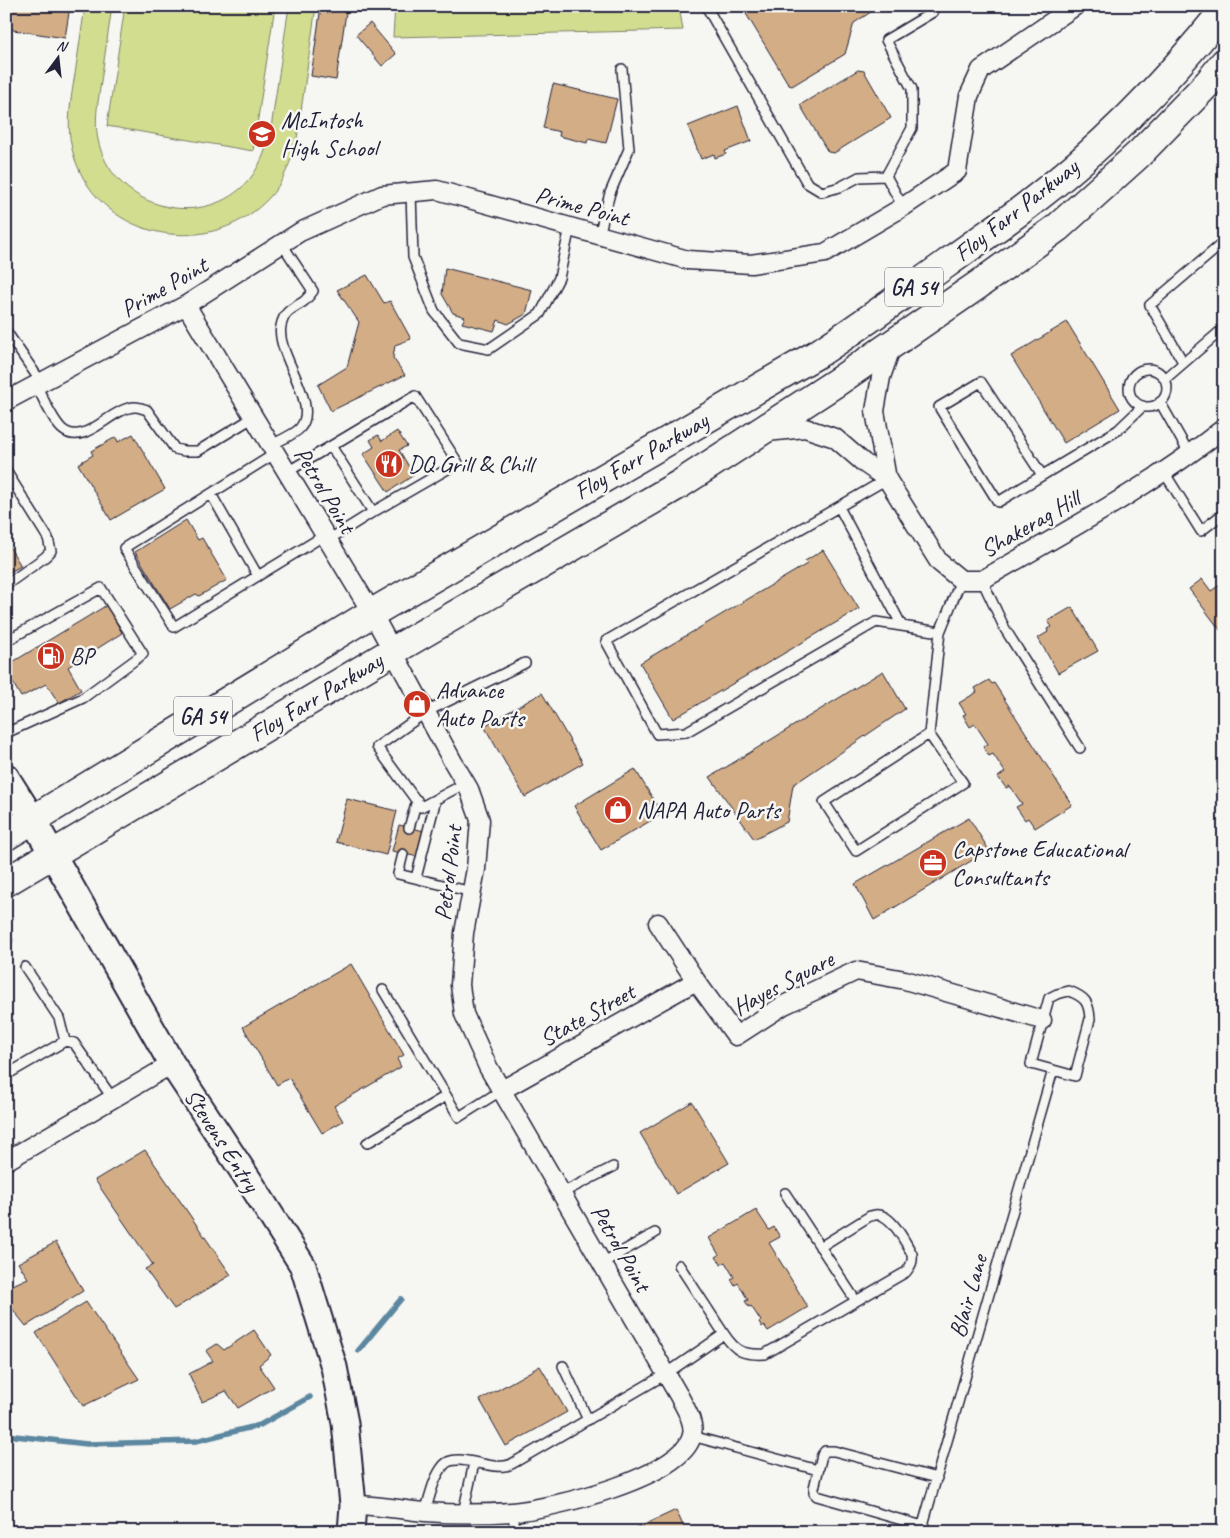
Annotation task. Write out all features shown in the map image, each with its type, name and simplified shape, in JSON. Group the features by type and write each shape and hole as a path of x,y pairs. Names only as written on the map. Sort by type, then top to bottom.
{"main road":[{"name":"Floy Farr Parkway","path":"6,836 372,613 856,329 1030,203 1095,148 1148,97 1198,43 1224,10"},
{"name":"Floy Farr Parkway","path":"6,882 393,651 680,484 892,345 1057,228 1139,154 1224,64"}],"street":[{"name":"Prime Point","path":"6,401 186,305 300,232 382,195 437,190 688,260 751,264 825,254 904,207 956,171 969,96 982,70 1075,6"},
{"name":"Petrol Point","path":"186,305 372,613 466,783 480,820 476,869 464,933 460,985 464,1014 488,1067 689,1415 693,1427 692,1436"},
{"name":"Shakerag Hill","path":"892,345 881,376 875,412 887,479 940,562 961,580 982,580 1164,472 1224,428"},
{"name":"Shakerag Hill","path":"760,433 805,428 835,438 864,463 887,479"},
{"name":"Stevens Entry","path":"6,777 33,820 172,1064 248,1178 303,1266 334,1367 345,1423 353,1505 351,1532"},
{"name":"Hayes Square","path":"658,923 696,981 736,1036 784,1005 856,972 905,980 1042,1020"},
{"name":"State Street","path":"502,1090 696,981"},
{"path":"8,1158 172,1064"},
{"path":"353,1505 425,1512 514,1512 580,1498 642,1478 673,1460 688,1444 692,1436"}],"lane":[{"path":"706,6 807,182 822,192 840,187 859,178 886,176"},
{"path":"886,176 912,128 912,89 886,40 933,12"},
{"path":"599,235 610,194 629,150 622,70"},
{"path":"886,176 904,207"},
{"path":"411,192 413,258 434,311 459,343 489,349 540,314 559,278 570,227"},
{"path":"1183,362 1150,305 1224,242"},
{"path":"282,244 313,291 305,301 289,310 281,326 282,343 302,393 306,417 300,428 212,494 124,548 174,627 258,576 458,463 415,396 287,472"},
{"path":"1165,379 1224,328"},
{"path":"6,331 39,383 61,428 69,434 82,434 119,413 135,407 147,410 175,449 198,451 254,417"},
{"path":"1150,369 1161,374 1165,379 1166,391 1160,402 1143,406 1137,403 1130,394 1129,387 1138,372 1150,369"},
{"path":"1042,476 980,382 939,407 998,502 1042,476 1118,430 1143,406"},
{"path":"1160,402 1190,454"},
{"path":"331,446 374,512"},
{"path":"6,471 48,538 50,551 45,558 6,585"},
{"path":"1164,472 1201,531 1224,513"},
{"path":"887,479 606,641 657,734 686,732 876,622 940,632"},
{"path":"212,494 258,576"},
{"path":"839,507 902,626"},
{"path":"929,734 824,802 856,851 963,783 929,734 940,632 961,580"},
{"path":"982,580 1005,629 1080,748"},
{"path":"6,641 101,588 142,654 83,698 6,733"},
{"path":"466,783 421,807 378,747 426,712 525,663"},
{"path":"416,878 436,799"},
{"path":"409,828 416,800"},
{"path":"403,854 398,874 472,892"},
{"path":"24,967 59,1018 65,1040"},
{"path":"383,990 459,1117 502,1090"},
{"path":"1069,991 1081,995 1087,1003 1090,1019 1075,1076 1031,1064 1042,1020 1049,998 1057,994 1069,991"},
{"path":"6,1075 65,1040 74,1043 113,1099"},
{"name":"Blair Lane","path":"922,1529 1052,1070"},
{"path":"367,1143 446,1096"},
{"path":"562,1193 613,1167"},
{"path":"785,1193 856,1301"},
{"path":"679,1265 732,1346 739,1352 765,1354 906,1272 910,1267 912,1254 892,1222 886,1217 878,1215 870,1216 820,1246"},
{"path":"602,1263 655,1233"},
{"path":"425,1512 434,1482 443,1466 449,1460 457,1459 474,1463 505,1466 515,1462 666,1374 724,1334"},
{"path":"563,1366 588,1420"},
{"path":"692,1436 818,1470"},
{"path":"922,1529 816,1496 814,1488 823,1452 830,1450 937,1478"},
{"path":"462,1513 474,1463"},
{"path":"514,1512 514,1532"}],"green space":[{"path":"85,6 112,6 96,118 99,144 108,166 123,184 142,198 163,206 186,209 209,205 230,196 253,175 262,159 270,135 289,6 316,6 297,139 282,179 267,200 242,220 213,231 184,235 154,231 127,220 103,203 84,179 72,149 69,130 71,102"},
{"path":"125,6 275,6 253,151 107,126"},
{"path":"395,6 679,6 683,30 393,37"}],"building":[{"path":"11,6 70,6 65,38 7,29"},
{"path":"321,6 347,6 336,80 311,76"},
{"path":"880,6 854,23 845,54 792,86 789,85 742,7"},
{"path":"370,23 396,54 382,66 356,35"},
{"path":"858,70 864,71 891,118 834,153 828,152 800,105"},
{"path":"553,84 617,99 606,143 588,139 587,143 559,136 560,132 543,128"},
{"path":"738,106 751,141 725,151 726,154 715,158 714,154 701,159 688,126"},
{"path":"445,268 532,290 526,314 508,324 498,320 494,331 462,323 465,317 453,313 442,294"},
{"path":"367,275 384,303 390,301 411,339 395,345 393,358 405,375 331,411 318,385 347,367 359,322 337,290"},
{"path":"1067,322 1120,409 1064,443 1011,356"},
{"name":"DQ Grill & Chill","path":"397,431 407,446 399,450 414,475 388,492 363,454 374,447 370,440 378,435 382,441"},
{"path":"133,434 165,489 111,520 78,464 93,455 91,451 116,437 118,442"},
{"path":"186,520 198,540 202,538 227,580 199,596 196,594 170,609 135,552"},
{"path":"6,541 21,566 6,574"},
{"path":"823,550 859,609 673,719 640,663 807,564 805,561"},
{"path":"1202,579 1211,591 1224,582 1224,635 1189,589"},
{"path":"107,605 122,633 68,667 81,690 59,703 46,684 21,697 6,671 6,666"},
{"path":"1072,607 1098,651 1058,673 1038,638 1048,632 1047,629 1052,627 1048,621"},
{"path":"883,671 905,709 793,785 787,822 754,839 710,777"},
{"path":"989,680 992,684 994,683 1072,805 1035,828 1028,818 1025,820 1016,807 1022,804 1010,786 1006,788 998,777 1005,772 993,754 989,756 983,747 988,744 975,724 970,727 963,715 966,714 959,703 977,692 975,688"},
{"path":"542,693 583,763 525,797 484,726"},
{"name":"NAPA Auto Parts","path":"635,769 662,814 601,850 574,806"},
{"path":"347,799 397,811 386,855 336,842"},
{"path":"969,818 989,850 874,920 855,884"},
{"path":"399,825 424,831 418,857 392,851"},
{"path":"13,939 6,968 6,943"},
{"path":"351,964 404,1055 397,1059 401,1067 334,1106 343,1121 322,1133 289,1078 277,1085 243,1027"},
{"path":"692,1102 729,1163 676,1194 640,1133"},
{"path":"145,1150 231,1275 174,1309 145,1269 153,1265 95,1180"},
{"path":"756,1210 769,1230 774,1227 780,1237 769,1243 808,1307 768,1331 764,1325 762,1327 759,1322 761,1321 751,1306 749,1307 745,1301 748,1300 738,1283 735,1285 731,1279 734,1277 725,1262 721,1264 716,1257 719,1255 709,1238"},
{"path":"56,1242 83,1291 26,1326 6,1301 6,1288 28,1278 18,1263"},
{"path":"86,1302 139,1379 83,1406 36,1333"},
{"path":"254,1330 271,1355 259,1365 274,1387 238,1408 226,1391 202,1402 189,1374 213,1361 206,1351 217,1344 224,1350"},
{"path":"540,1366 567,1412 506,1446 480,1400"},
{"path":"676,1510 686,1532 629,1532"}],"waterway":[{"path":"358,1351 401,1299"},
{"path":"6,1435 87,1444 196,1441 260,1425 310,1397"},
{"path":"1216,1532 1224,1522"}],"place":[{"name":"McIntosh High School","path":"262,134"},
{"name":"DQ Grill & Chill","path":"389,464"},
{"name":"BP","path":"51,656"},
{"name":"Advance Auto Parts","path":"417,704"},
{"name":"NAPA Auto Parts","path":"618,810"},
{"name":"Capstone Educational Consultants","path":"933,863"}]}
